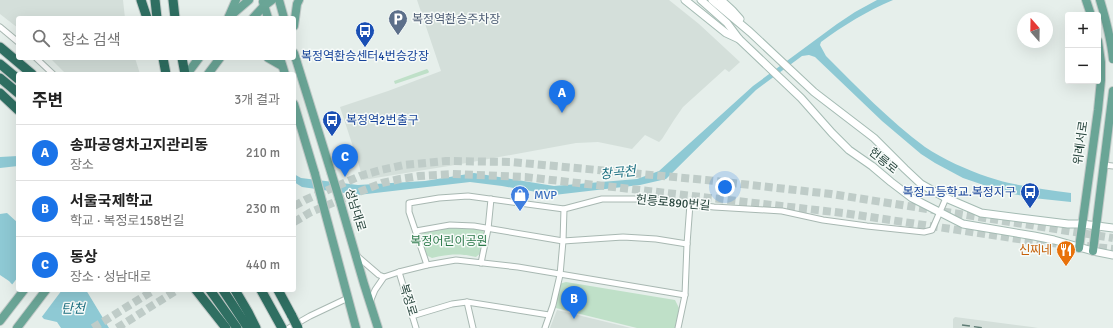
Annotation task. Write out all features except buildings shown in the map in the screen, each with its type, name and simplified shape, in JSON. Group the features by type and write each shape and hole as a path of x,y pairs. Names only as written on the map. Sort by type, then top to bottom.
{"highway":[{"path":"142,0 146,16"},
{"path":"155,0 157,16"},
{"path":"173,0 175,16"},
{"path":"0,47 30,72"},
{"path":"163,60 166,72"},
{"path":"182,60 185,72"},
{"path":"0,64 16,77"},
{"path":"0,78 16,91"},
{"path":"0,94 16,108"},
{"path":"198,292 226,328"},
{"path":"211,292 237,328"},
{"path":"224,292 248,328"},
{"path":"236,292 256,328"},
{"path":"262,292 281,326"},
{"path":"279,292 298,328"}],"main road":[{"path":"229,16 236,0"},
{"path":"230,16 249,0"},
{"path":"254,16 264,3 272,0"},
{"path":"279,0 283,16"},
{"path":"295,16 299,0"},
{"name":"헌릉로","path":"685,0 726,33 739,39 801,98 849,150 872,166 912,198 962,224 1054,240 1079,248 1113,255"},
{"path":"701,0 727,23 739,39"},
{"path":"712,0 750,32"},
{"path":"721,0 732,10 750,32"},
{"path":"1086,0 1091,12"},
{"path":"1100,0 1112,38 1113,59"},
{"path":"264,3 267,16"},
{"name":"헌릉로","path":"750,32 800,80 874,138 921,184 946,198 981,213 1113,228"},
{"name":"위례서로","path":"1079,248 1101,80 1099,48"},
{"name":"성남대로","path":"296,59 340,198 378,328"},
{"path":"188,72 197,60"},
{"path":"210,72 219,60"},
{"path":"281,62 284,72"},
{"path":"1093,251 1113,91"},
{"path":"296,111 356,328"},
{"path":"0,321 22,292"},
{"path":"17,328 44,292"}],"street":[{"path":"0,27 16,40"},
{"path":"1101,40 1112,38"},
{"path":"38,60 51,72"},
{"path":"1104,165 1113,166"},
{"name":"헌릉로890번길","path":"427,265 409,212 409,203 439,198 468,196 564,209 602,199 647,198 690,204 782,211 830,221 924,232 932,230 946,198"},
{"path":"481,263 488,229 491,199"},
{"path":"678,328 685,295 690,204"},
{"path":"545,328 560,275 564,209"},
{"path":"416,231 450,225 474,226 563,241 622,237 656,239 687,244"},
{"path":"356,256 379,275 384,277"},
{"path":"370,302 375,290 384,277 427,265 456,260 518,267 685,295"},
{"name":"복정로","path":"399,272 416,328"},
{"path":"289,328 348,298"},
{"path":"412,316 452,304 467,302 549,315"},
{"path":"467,302 473,328"}],"shaded area":[{"path":"0,0 123,0 125,16 16,16 16,26 0,14"},
{"path":"417,0 669,0 699,24 740,62 729,72 725,69 683,107 659,142 645,135 632,149 598,142 576,143 363,180 340,107 441,71"},
{"path":"52,60 136,60 139,72 64,72"},
{"path":"557,310 631,328 550,328"},
{"path":"955,317 1038,328 953,328 953,319"}],"green space":[{"path":"427,69 429,72 428,73 395,84 394,81"},
{"name":"복정어린이공원","path":"449,227 482,229 486,234 482,252 476,257 454,254 432,258 426,255 420,237 423,232"},
{"path":"566,282 675,300 679,308 676,328 637,328 556,308 559,284"}],"water":[{"path":"877,0 893,0 838,30 821,42 820,45 826,56 886,115 925,147 964,168 1008,183 1071,193 1071,202 1033,198 1004,192 963,178 935,163 921,154 882,121 815,57 809,55 802,56 756,90 666,179 640,185 554,195 470,182 358,195 302,187 296,183 296,175 301,178 358,185 425,181 474,173 554,186 637,179 659,171 753,86 855,12"},
{"path":"16,156 16,166 0,168 0,157"},
{"name":"탄천","path":"7,213 16,221 16,289 9,281 0,275 0,214"},
{"name":"탄천","path":"19,292 87,292 109,328 61,328 57,322 44,319"}],"pier":[{"path":"16,280 16,291 11,286"},
{"path":"17,292 60,292 41,318"}],"tunnel":[{"path":"296,205 360,176 404,165 446,161 511,162 706,180 831,194 1113,238"},
{"path":"296,221 311,212 382,183 419,176 452,174 525,177 843,213 1032,241 1062,244"},
{"path":"1087,246 1113,249"},
{"path":"93,328 151,292"},
{"path":"117,328 174,292"}],"railway":[{"path":"962,325 984,328"}],"place":[{"name":"복정역환승주차장","path":"398,36"},
{"name":"복정역환승센터4번승강장","path":"365,48"},
{"name":"송파공영차고지관리동","path":"562,113"},
{"name":"복정역2번출구","path":"332,137"},
{"name":"동상","path":"345,177"},
{"name":"복정고등학교.복정지구","path":"1030,209"},
{"name":"MVP","path":"520,212"},
{"name":"신찌네","path":"1066,267"},
{"name":"서울국제학교","path":"574,319"}],"water label":[{"name":"창곡천","path":"618,173"}]}
